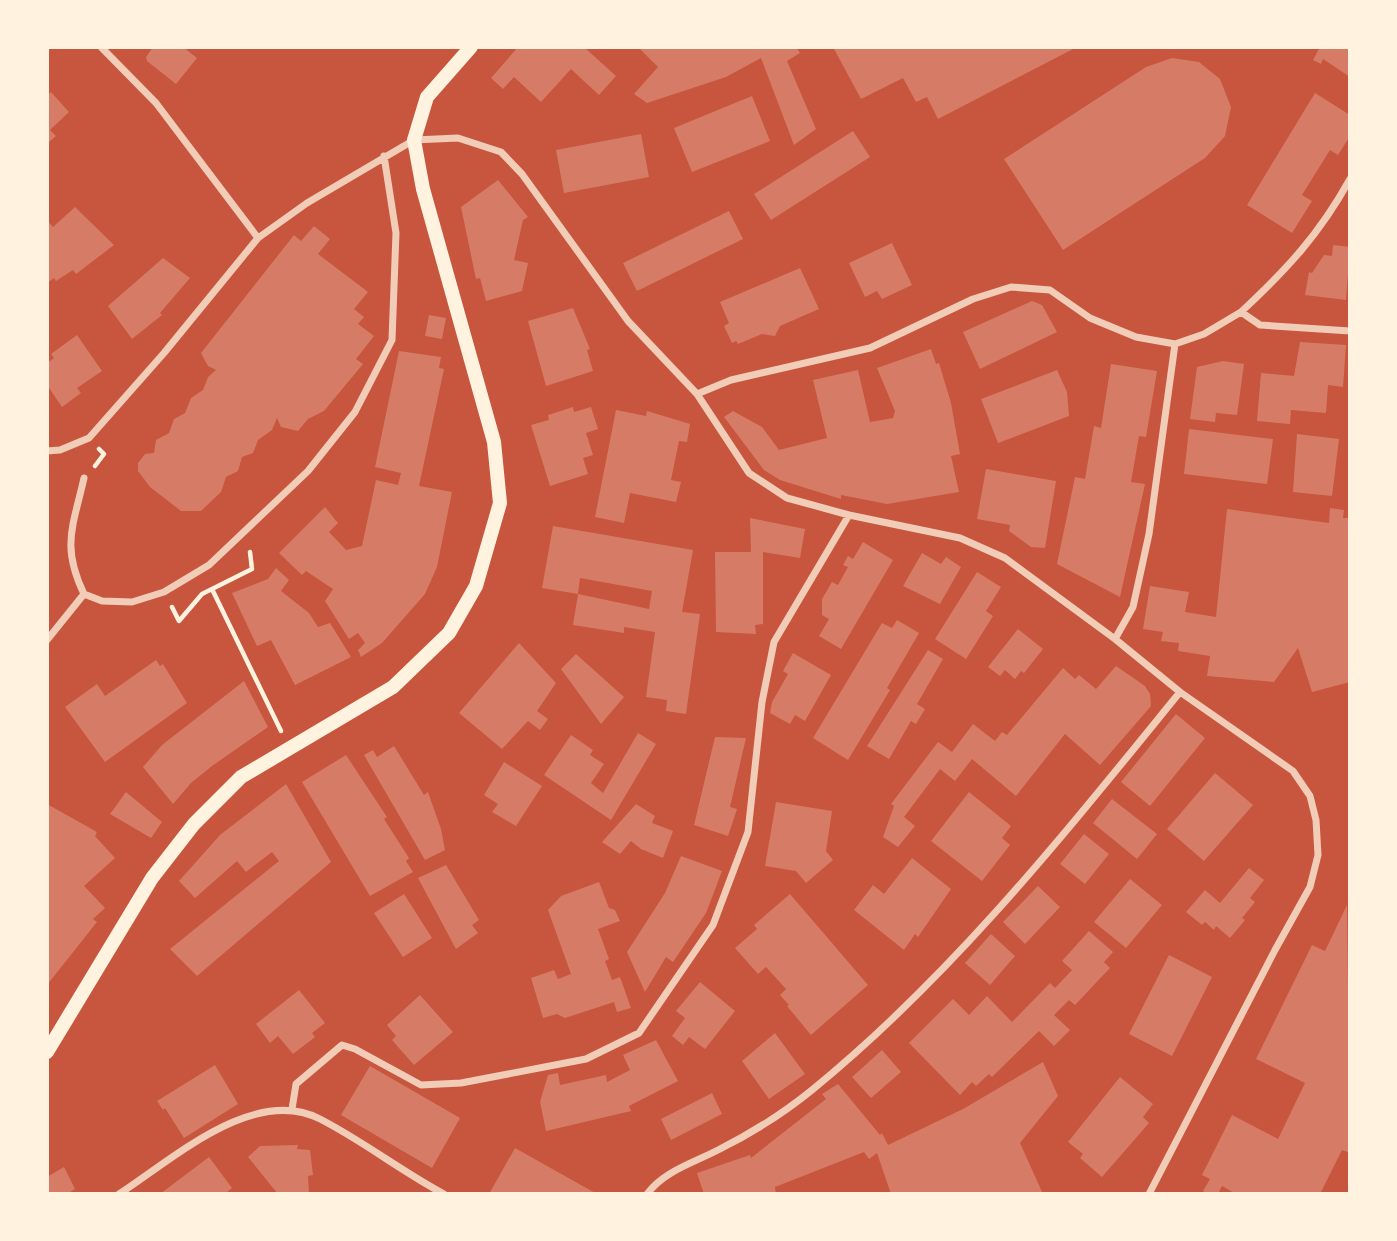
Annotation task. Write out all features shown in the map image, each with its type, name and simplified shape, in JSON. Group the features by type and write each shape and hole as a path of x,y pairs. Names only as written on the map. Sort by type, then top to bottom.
{"main road":[{"path":"47,1052 152,878 194,824 241,777 393,687 449,634 476,586 500,503 494,442 423,189 414,140 427,97 471,47"}],"street":[{"path":"101,47 156,103 258,238"},
{"path":"47,452 60,450 89,438 164,353 258,238 306,203 414,140 458,138 501,152 522,174 628,321 697,394 749,473 788,498 849,515 960,538 1005,558 1115,639 1180,692 1293,771 1310,796 1316,820 1318,855 1310,887 1149,1194"},
{"path":"84,478 70,541 72,568 84,594 102,601 132,602 164,592 209,565 308,471 355,412 392,340 396,233 384,156"},
{"path":"697,394 731,380 870,348 973,299 1011,287 1050,290 1090,318 1136,337 1175,344 1204,334 1241,312 1300,255 1333,209 1350,179"},
{"path":"1241,312 1260,325 1350,331"},
{"path":"1115,639 1133,607 1149,534 1175,344"},
{"path":"292,1109 296,1084 342,1045 355,1049 403,1078 421,1085 461,1083 586,1059 639,1032 713,925 748,832 762,702 774,642 849,515"},
{"path":"47,640 84,594"},
{"path":"647,1194 658,1180 721,1149 811,1091 890,1019 998,913 1180,692"},
{"path":"119,1194 228,1124 266,1109 292,1109 319,1118 444,1194"}],"path":[{"path":"84,478 104,454 89,438"},
{"path":"179,621 202,594 252,569"},
{"path":"212,589 289,747"}],"building":[{"path":"153,47 183,47 197,58 176,84 147,61 146,57"},
{"path":"518,47 584,47 616,76 599,95 571,69 541,102 514,77 503,89 491,78"},
{"path":"638,47 796,47 800,53 787,61 816,129 794,145 761,58 726,77 647,103 634,94 658,67"},
{"path":"833,47 1077,47 938,119 927,97 916,102 903,78 861,99"},
{"path":"1320,47 1350,47 1350,77 1323,59 1321,64 1313,60"},
{"path":"1172,58 1199,62 1220,79 1231,107 1225,136 1205,158 1063,250 1004,159 1146,67"},
{"path":"51,92 69,112 50,130 56,136 47,144 47,96"},
{"path":"1315,93 1350,115 1350,136 1338,155 1330,150 1302,195 1312,201 1292,233 1247,205"},
{"path":"752,96 770,141 692,172 674,128"},
{"path":"853,131 870,157 771,220 754,194"},
{"path":"641,134 649,177 564,193 556,150"},
{"path":"498,180 528,217 523,220 514,260 528,263 522,291 486,301 480,278 476,279 461,207"},
{"path":"75,207 114,245 76,274 73,270 56,281 54,278 47,283 47,220 53,227"},
{"path":"729,211 743,239 637,291 623,263"},
{"path":"314,226 330,239 318,254 368,292 354,309 364,317 358,324 374,336 356,359 363,364 324,411 308,419 298,431 281,427 277,418 272,430 258,440 253,453 242,457 238,471 226,477 221,492 201,511 181,511 150,487 138,471 138,463 145,454 154,453 156,440 169,433 174,419 185,413 191,398 203,390 208,377 216,370 208,366 201,353 294,235 301,241"},
{"path":"892,243 912,285 882,299 877,291 865,297 849,263"},
{"path":"1333,245 1350,247 1346,300 1305,295 1309,272 1312,273 1324,255 1332,256"},
{"path":"163,258 190,278 160,313 162,315 132,339 108,306"},
{"path":"800,268 819,309 780,326 775,336 762,334 738,344 736,341 732,343 724,326 729,323 720,302"},
{"path":"1032,301 1042,305 1057,332 980,369 963,332"},
{"path":"573,308 590,349 587,350 593,371 546,386 528,321"},
{"path":"429,315 446,318 442,339 425,336"},
{"path":"77,335 102,371 77,388 81,393 62,407 47,385 47,363 54,358 51,354"},
{"path":"1300,342 1346,345 1343,387 1328,385 1326,413 1291,410 1290,424 1257,421 1261,373 1294,376"},
{"path":"931,349 936,364 939,363 951,403 960,454 951,456 959,492 887,504 841,495 841,499 780,480 764,470 724,417 733,411 762,427 779,450 827,438 813,380 858,370 870,422 893,418 895,411 877,368"},
{"path":"399,351 441,357 439,368 444,369 419,486 452,492 437,567 425,594 382,643 361,657 358,650 365,643 358,633 349,639 325,601 333,589 306,571 302,575 279,553 325,507 338,523 329,532 346,550 362,546 376,480 398,485 401,473 375,467"},
{"path":"1223,361 1244,364 1237,415 1216,413 1215,422 1190,419 1197,367"},
{"path":"1111,364 1157,371 1146,437 1139,436 1131,482 1145,484 1120,597 1057,564 1075,477 1085,479 1094,426 1101,428"},
{"path":"1057,370 1067,392 1069,416 998,443 981,399"},
{"path":"573,407 574,412 591,407 598,429 586,433 593,455 583,458 588,474 550,486 531,425 549,420 548,415"},
{"path":"616,410 646,416 647,411 690,424 687,442 679,441 671,480 681,482 676,502 630,493 624,523 595,517"},
{"path":"1189,429 1273,439 1267,484 1184,474"},
{"path":"1297,434 1339,439 1332,496 1293,492"},
{"path":"986,469 1056,481 1045,548 1031,547 1009,531 1010,525 977,519"},
{"path":"1330,508 1344,510 1343,518 1350,518 1350,682 1312,692 1298,648 1274,682 1207,676 1210,656 1178,651 1179,643 1161,641 1163,632 1143,629 1150,586 1189,592 1185,612 1216,617 1227,509 1329,523"},
{"path":"750,518 805,529 800,558 763,552 763,624 755,625 756,634 716,632 715,552 751,552"},
{"path":"553,526 693,550 682,612 700,614 686,714 666,711 667,700 646,697 655,632 624,627 624,633 573,625 578,594 542,588","holes":["580,578 652,591 649,609 578,594"]},
{"path":"863,542 893,560 841,649 819,636 829,619 822,615 822,599 832,582 838,585 848,567 843,565 848,556 853,559"},
{"path":"922,553 941,564 946,557 961,567 940,604 903,586"},
{"path":"276,568 289,580 281,591 309,613 318,627 330,623 351,657 295,685 271,640 257,646 232,593 268,579"},
{"path":"977,572 1001,587 986,611 993,616 966,659 935,639"},
{"path":"897,620 919,633 887,688 890,690 848,760 813,738 882,623 892,628"},
{"path":"1018,629 1043,649 1024,673 1021,671 1015,679 1005,670 1000,676 988,667"},
{"path":"519,643 556,683 537,711 548,719 540,730 528,721 502,749 459,713"},
{"path":"928,650 943,659 917,704 925,709 916,724 911,721 889,759 867,746"},
{"path":"793,653 831,675 805,721 795,715 790,724 770,713 772,702 788,674 783,671"},
{"path":"576,654 624,697 601,724 561,669"},
{"path":"156,660 160,666 163,664 187,703 105,762 65,707 97,684 105,696"},
{"path":"1116,666 1145,686 1150,694 1151,706 1100,765 1065,734 1016,796 972,759 955,781 940,769 904,817 915,826 898,847 883,837 894,806 891,804 938,742 952,752 973,724 995,741 1002,732 1007,735 1063,668 1075,679 1079,675 1096,689"},
{"path":"244,681 268,727 191,783 173,804 143,767 162,745"},
{"path":"1176,714 1205,738 1150,806 1121,782"},
{"path":"638,733 656,744 611,820 544,775 571,735 593,750 590,755 604,764 591,783 603,793"},
{"path":"715,737 746,738 730,807 737,809 728,836 694,825"},
{"path":"394,746 424,795 428,792 441,829 445,850 425,860 364,755 373,750 377,757"},
{"path":"346,755 387,817 384,819 409,858 406,861 413,872 370,896 302,782"},
{"path":"504,762 542,786 516,826 492,812 498,804 484,795"},
{"path":"1215,773 1253,805 1204,861 1167,829"},
{"path":"286,784 331,862 197,976 170,949 279,861 272,852 246,872 237,861 195,898 179,881 220,835"},
{"path":"126,792 162,822 151,838 110,814"},
{"path":"969,792 1011,826 1002,838 1010,845 982,881 931,841"},
{"path":"1112,799 1157,834 1137,859 1093,823"},
{"path":"776,802 832,811 826,851 833,860 806,883 796,871 765,866"},
{"path":"47,804 97,832 95,836 115,858 84,886 105,908 93,919 97,922 47,985"},
{"path":"636,804 655,816 652,823 673,831 663,858 641,849 631,841 620,854 602,842"},
{"path":"1084,834 1109,854 1085,884 1060,864"},
{"path":"681,856 722,871 706,913 673,962 666,957 645,992 627,952 665,893"},
{"path":"912,858 951,889 918,937 915,934 904,950 854,910 873,885 884,894"},
{"path":"446,865 479,920 472,925 478,933 456,949 418,878"},
{"path":"1249,868 1264,880 1250,898 1255,902 1242,918 1245,920 1230,938 1216,926 1214,930 1205,922 1202,925 1186,912 1205,890 1220,903"},
{"path":"1130,879 1162,905 1126,948 1094,922"},
{"path":"599,882 609,908 615,910 620,921 598,929 609,959 605,961 612,980 620,977 631,1008 617,1012 614,1002 565,1018 557,1014 543,1018 531,978 554,970 558,979 571,974 548,910 561,896"},
{"path":"1038,886 1060,907 1025,944 1003,922"},
{"path":"404,894 432,938 403,957 374,913"},
{"path":"790,894 868,985 811,1035 780,995 786,989 766,967 758,974 735,948 757,929 754,925"},
{"path":"1347,905 1350,1153 1342,1150 1320,1194 1236,1194 1222,1186 1218,1194 1207,1194 1203,1191 1210,1179 1202,1175 1232,1115 1278,1139 1305,1083 1256,1059 1312,945 1325,951"},
{"path":"1089,931 1113,952 1104,962 1110,968 1075,1005 1069,1000 1054,1015 1070,1030 1054,1046 1039,1031 992,1077 989,1074 976,1086 972,1082 960,1095 909,1043 953,999 969,1015 987,996 1012,1022 1050,983 1055,988 1072,970 1062,961"},
{"path":"991,934 1015,956 990,985 965,963"},
{"path":"1169,955 1212,977 1172,1056 1129,1034"},
{"path":"700,982 735,1011 705,1049 689,1037 683,1045 672,1036 685,1018 676,1011"},
{"path":"299,990 325,1023 312,1033 315,1037 293,1054 278,1036 270,1043 256,1024"},
{"path":"420,995 453,1032 414,1065 392,1040 396,1036 387,1025"},
{"path":"775,1033 805,1074 769,1099 742,1061"},
{"path":"656,1040 678,1081 629,1106 631,1111 546,1131 540,1102 548,1075 558,1073 560,1085 606,1075 607,1082 630,1070 623,1055"},
{"path":"882,1050 901,1072 871,1098 852,1077"},
{"path":"1043,1062 1058,1096 1020,1143 1043,1194 891,1194 877,1153 869,1159 864,1152 775,1187 776,1194 704,1194 697,1173 750,1155 751,1158 826,1099 822,1094 838,1084 880,1135 882,1133 888,1145 963,1109"},
{"path":"215,1065 238,1104 184,1138 165,1108 163,1110 157,1101"},
{"path":"370,1066 460,1118 432,1168 341,1115"},
{"path":"1120,1077 1153,1104 1143,1117 1149,1123 1102,1177 1080,1158 1083,1154 1068,1142"},
{"path":"712,1093 722,1114 671,1140 661,1119"},
{"path":"298,1145 297,1149 310,1150 313,1175 308,1176 309,1194 278,1194 248,1157 260,1146"},
{"path":"515,1148 597,1194 489,1194"},
{"path":"209,1157 232,1188 225,1194 160,1194"},
{"path":"64,1167 75,1189 67,1194 47,1194 47,1177"}]}
